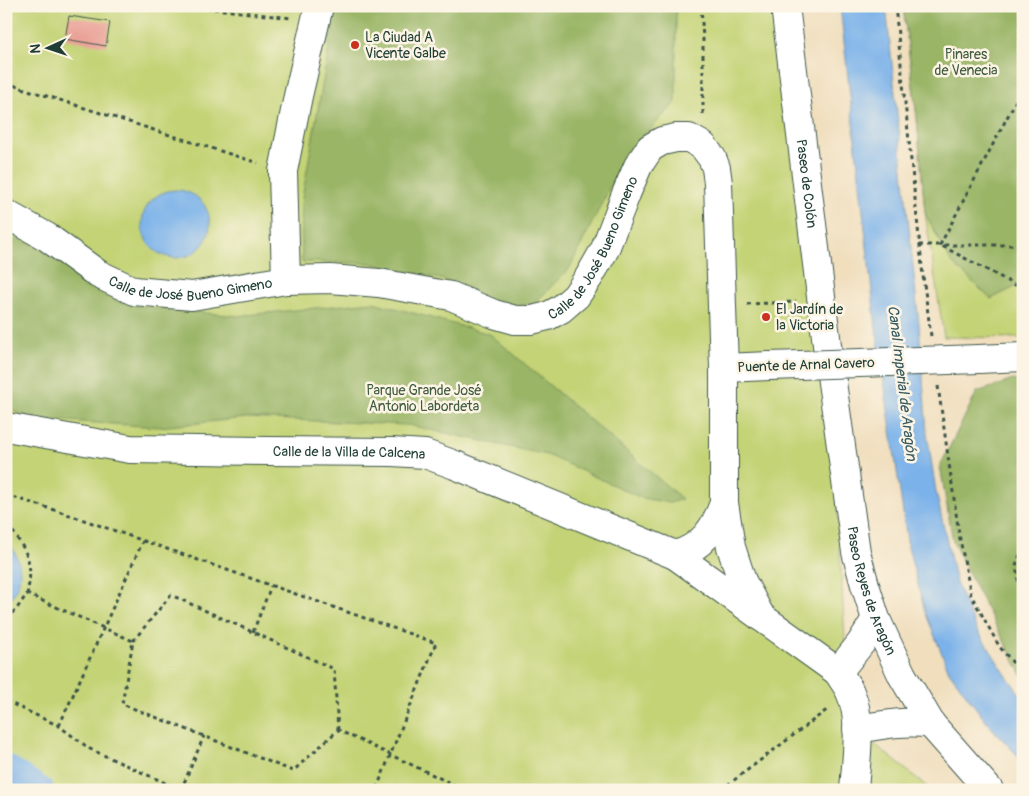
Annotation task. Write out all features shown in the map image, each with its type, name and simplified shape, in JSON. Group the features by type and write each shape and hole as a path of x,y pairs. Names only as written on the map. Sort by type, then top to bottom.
{"street":[{"name":"Paseo de Colón","path":"784,6 829,361"},
{"path":"286,280 283,172 298,96 318,13"},
{"name":"Calle de José Bueno Gimeno","path":"6,214 47,236 98,274 134,291 192,296 286,280 330,279 379,283 451,296 494,314 515,320 532,320 548,316 561,309 576,296 604,249 638,166 650,148 662,141 676,138 689,138 703,146"},
{"path":"703,146 712,158 716,168 718,183 724,368 724,503 731,547 742,581 761,617"},
{"name":"Puente de Arnal Cavero","path":"724,368 1023,357"},
{"name":"Paseo Reyes de Aragón","path":"829,361 856,552 876,619 902,676 931,724 989,790"},
{"name":"Calle de la Villa de Calcena","path":"6,427 130,449 425,454 675,555 761,617 844,682"},
{"path":"675,555 691,549 702,541 718,519 724,503"},
{"path":"854,790 857,729 855,709 844,682 861,643 876,619"},
{"path":"857,729 902,722 917,721 931,724"}],"path":[{"path":"190,6 318,13"},
{"path":"701,6 703,39 703,146"},
{"path":"1020,6 1020,93 1023,100"},
{"path":"6,83 283,172"},
{"path":"940,245 1020,93"},
{"path":"919,245 1023,245"},
{"path":"940,245 1023,289"},
{"path":"740,304 788,302"},
{"path":"6,495 61,512 436,643 376,790"},
{"path":"6,527 11,529 30,561 28,594 6,619"},
{"path":"59,726 143,541"},
{"path":"1023,547 1016,565 1020,593 1023,599"},
{"path":"253,632 271,586"},
{"path":"28,594 133,641"},
{"path":"170,595 334,669 338,730 293,772 122,704 133,641 170,595"},
{"path":"721,790 844,682"},
{"path":"6,701 59,726 90,749 181,790 204,736"},
{"path":"338,730 465,790"}],"green space":[{"name":"Parque Grande José Antonio Labordeta","path":"6,6 773,6 831,402 850,724 931,790 6,790"},
{"path":"333,6 676,6 676,102 626,155 569,269 533,305 498,304 444,280 369,263 302,262 301,204 328,53"},
{"name":"Pinares de Venecia","path":"903,6 1023,6 1023,338 944,337 925,213 917,118"},
{"name":"Pinares de Venecia","path":"903,6 1023,6 1023,283 991,299 951,262 925,213 917,118"},
{"path":"6,228 137,306 237,316 373,302 490,334 682,499 670,503 642,498 547,455 408,425 246,418 159,427 36,419 6,409"},
{"path":"1013,380 1023,382 1023,677 953,542 940,466 977,392"}],"water":[{"name":"Canal Imperial de Aragón","path":"840,6 886,6 919,324 927,433 936,492 956,583 976,628 1023,698 1023,761 987,723 949,671 925,612 908,547 876,327"},
{"path":"176,190 189,193 200,200 207,211 210,224 207,237 200,248 189,255 176,258 163,255 152,248 145,237 142,224 145,211 152,200 163,193"},
{"path":"6,538 16,555 20,571 17,588 6,604"}],"building":[{"path":"69,16 110,22 106,46 65,39"}],"waterway":[{"path":"6,767 41,790"}],"place":[{"name":"La Ciudad A Vicente Galbe","path":"355,45"},
{"name":"El Jardín de la Victoria","path":"766,317"}]}
